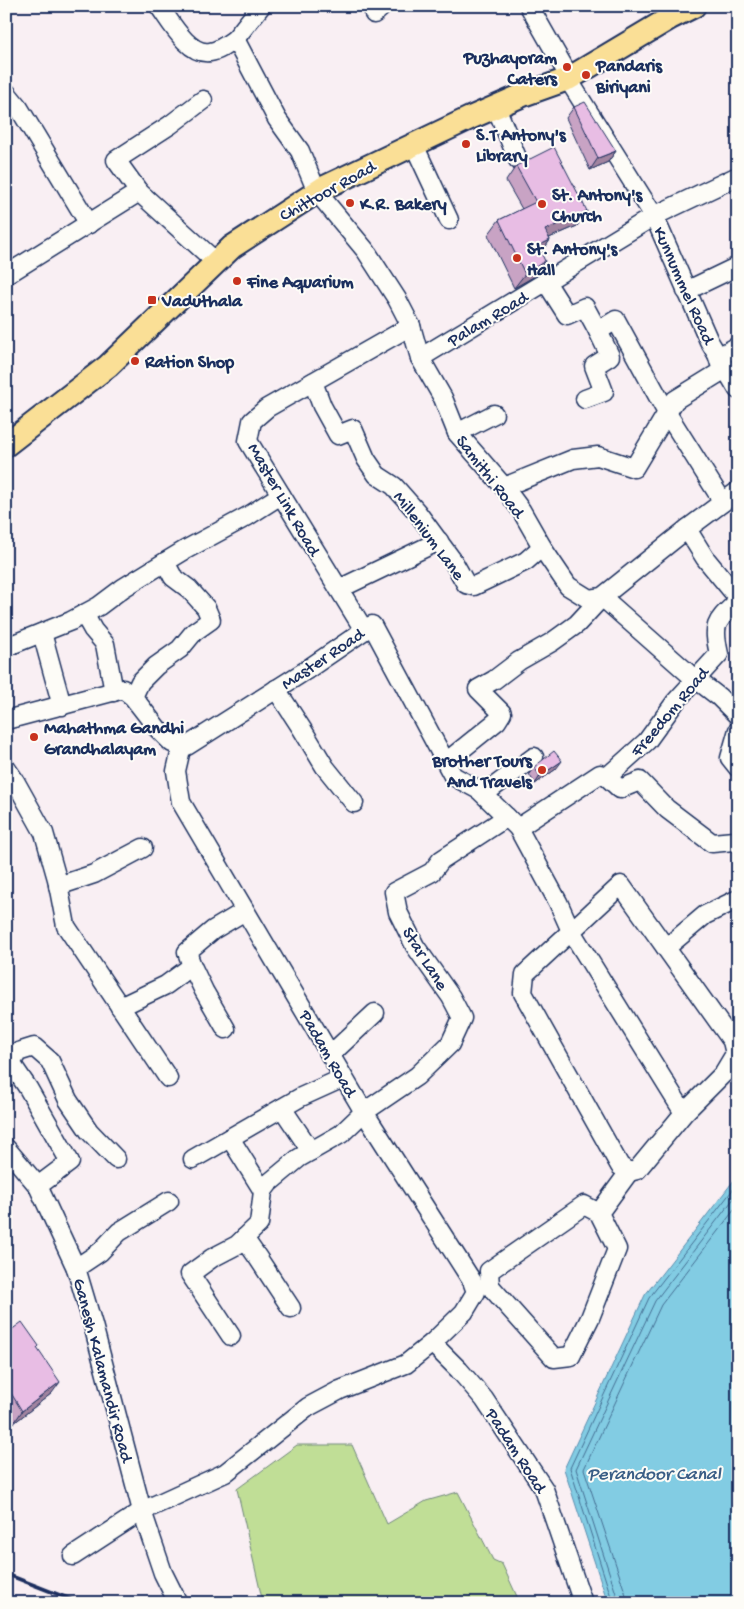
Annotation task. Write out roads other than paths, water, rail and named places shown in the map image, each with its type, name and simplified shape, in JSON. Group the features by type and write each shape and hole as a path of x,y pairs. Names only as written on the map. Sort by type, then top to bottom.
{"main road":[{"name":"Chittoor Road","path":"6,445 108,366 232,247 317,192 496,107 523,95 569,79 670,18 694,6"}],"street":[{"path":"159,6 185,42 203,53 222,48 235,39 261,6"},
{"name":"Kunnummel Road","path":"528,6 569,79 654,216 709,341 738,390"},
{"name":"Samithi Road","path":"235,39 277,118 300,151 317,192 366,251 397,299 411,326 420,358 443,398 457,433 504,487 521,510 542,547 568,586 589,599 602,597"},
{"path":"203,100 170,125 116,160 139,192 216,262"},
{"path":"9,101 88,224"},
{"path":"496,107 518,160"},
{"path":"414,145 449,220"},
{"name":"Palam Road","path":"420,358 654,216 738,176"},
{"path":"6,275 139,192"},
{"path":"686,291 738,266"},
{"path":"546,282 567,315 585,307 610,356 594,366 604,392 585,399"},
{"path":"598,331 616,320 667,412 723,502"},
{"name":"Master Link Road","path":"364,630 248,441 252,421 266,408 411,326"},
{"path":"504,487 573,459 598,456 634,468 676,400 722,371 718,357 738,346"},
{"name":"Millenium Lane","path":"313,382 322,406 338,435 353,429 366,459 377,475 394,486 417,512 453,561 466,584 474,586 526,561 542,547"},
{"path":"457,433 494,414"},
{"path":"446,762 497,721 502,713 478,689 577,624 602,597 738,491"},
{"path":"6,647 42,633 99,606 123,588 165,562 248,516 281,495"},
{"path":"687,529 705,558 738,599"},
{"path":"339,589 439,541"},
{"path":"133,697 140,682 156,666 180,649 194,632 211,620 206,608 189,589 173,577 165,562"},
{"path":"602,597 719,697 738,716"},
{"name":"Freedom Road","path":"512,823 600,774 607,778 647,741 695,678 719,654 715,635 719,619 738,599"},
{"path":"84,614 104,644 114,692"},
{"name":"Master Road","path":"182,745 187,746 372,625 453,776 479,790 512,823 558,902 572,932 684,1113"},
{"path":"42,633 62,706"},
{"path":"6,720 123,689 133,697 157,728 172,743 182,745"},
{"path":"276,689 325,768 354,803"},
{"path":"738,730 730,758 738,768"},
{"name":"Padam Road","path":"73,1556 142,1512 225,1473 308,1407 340,1390 406,1364 432,1343 464,1312 476,1292 472,1281 343,1078 181,802 176,771 182,745"},
{"path":"484,794 534,757"},
{"path":"6,768 44,833 66,926 168,1078"},
{"path":"607,778 620,789 640,780 667,809 712,843 738,840"},
{"name":"Star Lane","path":"364,1112 417,1076 450,1044 462,1018 451,997 415,946 398,912 394,892 432,872 441,860 512,823"},
{"path":"58,886 94,874 143,848"},
{"path":"599,1213 629,1172 637,1170 684,1113 723,1074 735,1054 732,1041 621,885 525,974 523,993 620,1166 629,1172"},
{"path":"666,948 705,915 738,899"},
{"path":"226,1029 204,991 187,952 213,930 245,911"},
{"path":"120,1007 166,984 192,966"},
{"path":"330,1055 375,1013"},
{"path":"38,1186 70,1162 28,1088 11,1063 18,1052 34,1047 50,1061 68,1100 89,1131 116,1159"},
{"path":"193,1159 301,1097 343,1078"},
{"path":"282,1108 311,1151"},
{"path":"231,1336 190,1274 212,1258 237,1245 259,1224 262,1191 269,1183 299,1158 341,1134 364,1112"},
{"path":"230,1138 262,1191"},
{"name":"Ganesh Kalamandir Road","path":"6,1148 38,1186 76,1268 142,1512 163,1573 178,1603"},
{"path":"76,1268 100,1252 119,1232 170,1201"},
{"path":"584,1206 599,1213 617,1249 590,1318 571,1356 554,1358 490,1286 489,1271 584,1206"},
{"path":"244,1238 290,1308"},
{"name":"Padam Road","path":"432,1343 484,1399 544,1489 583,1603"}],"water":[{"name":"Perandoor Canal","path":"738,1175 738,1603 608,1603 564,1469 645,1295"}],"railway":[{"path":"6,1574 80,1603"},
{"path":"6,1597 21,1603"}],"place":[{"name":"Puzhayoram Caters","path":"567,67"},
{"name":"Pandaris Biriyani","path":"586,75"},
{"name":"S.T Antony's Library","path":"466,144"},
{"name":"K.R. Bakery","path":"350,203"},
{"name":"St. Antony's Church","path":"542,204"},
{"name":"St. Antony's Hall","path":"517,258"},
{"name":"Fine Aquarium","path":"237,281"},
{"name":"Vaduthala","path":"152,300"},
{"name":"Ration Shop","path":"135,361"},
{"name":"Mahathma Gandhi Grandhalayam","path":"34,737"},
{"name":"Brother Tours And Travels","path":"542,770"}]}
